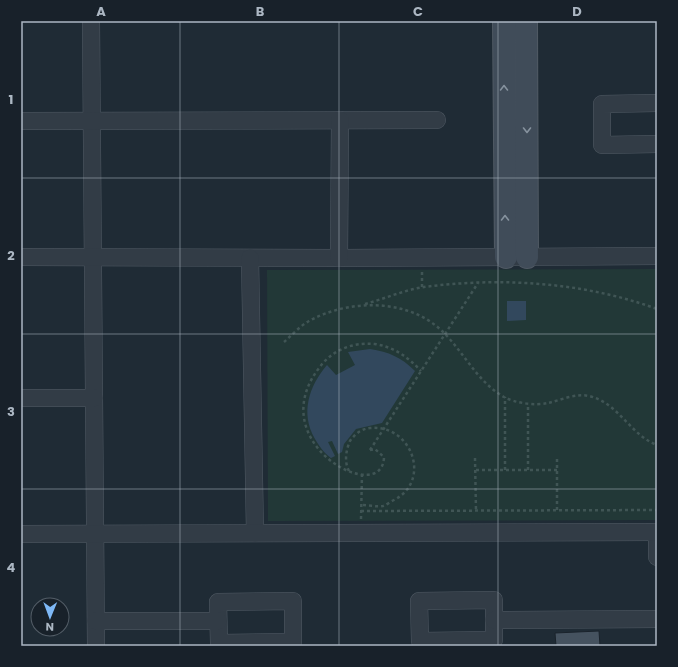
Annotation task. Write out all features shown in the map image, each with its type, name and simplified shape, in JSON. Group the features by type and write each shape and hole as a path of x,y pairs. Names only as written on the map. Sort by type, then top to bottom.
{"street":[{"path":"91,21 96,646"},
{"path":"504,21 506,257"},
{"path":"526,21 527,257"},
{"path":"657,104 602,104 602,145 657,144"},
{"path":"340,120 340,258"},
{"path":"21,121 437,120"},
{"path":"21,256 340,258 657,256"},
{"path":"250,258 255,534"},
{"path":"21,398 94,398"},
{"path":"21,534 657,532 657,557"},
{"path":"494,600 494,620 494,640 420,641 419,601 494,600"},
{"path":"292,601 293,642 219,643 218,621 218,602 292,601"},
{"path":"494,620 657,619"},
{"path":"96,622 218,621"}],"path":[{"path":"284,342 308,321 335,309 364,305 422,287 478,283 528,282 578,289 636,301 657,309"},
{"path":"421,371 407,358 395,350 374,344 361,344 338,350 325,359 307,387 304,400 305,422 310,436 322,455 332,463 350,472 369,476 375,474 381,468 384,457 375,449 370,450 478,283"},
{"path":"364,305 398,307 422,317 445,334 486,385 505,398 528,404 546,404 573,397 589,396 612,406 650,443 657,445"},
{"path":"505,398 505,470"},
{"path":"528,404 528,470"},
{"path":"350,472 346,465 348,446 352,438 358,432 367,429 384,429 398,435 408,445 414,457 410,487 398,498 383,506 361,505"},
{"path":"475,458 476,511"},
{"path":"557,459 557,510"},
{"path":"476,470 557,470"},
{"path":"361,533 362,474"},
{"path":"361,511 657,510"}],"green space":[{"path":"657,269 657,520 268,521 267,270"}],"water":[{"path":"507,301 526,301 526,320 507,321"},
{"path":"370,349 394,356 405,362 415,371 382,423 356,429 344,444 342,452 338,454 332,441 328,442 335,456 331,458 320,447 310,429 307,410 311,391 315,382 327,365 336,375 355,365 348,352"}],"building":[{"path":"599,631 600,646 556,646 555,633"}]}
